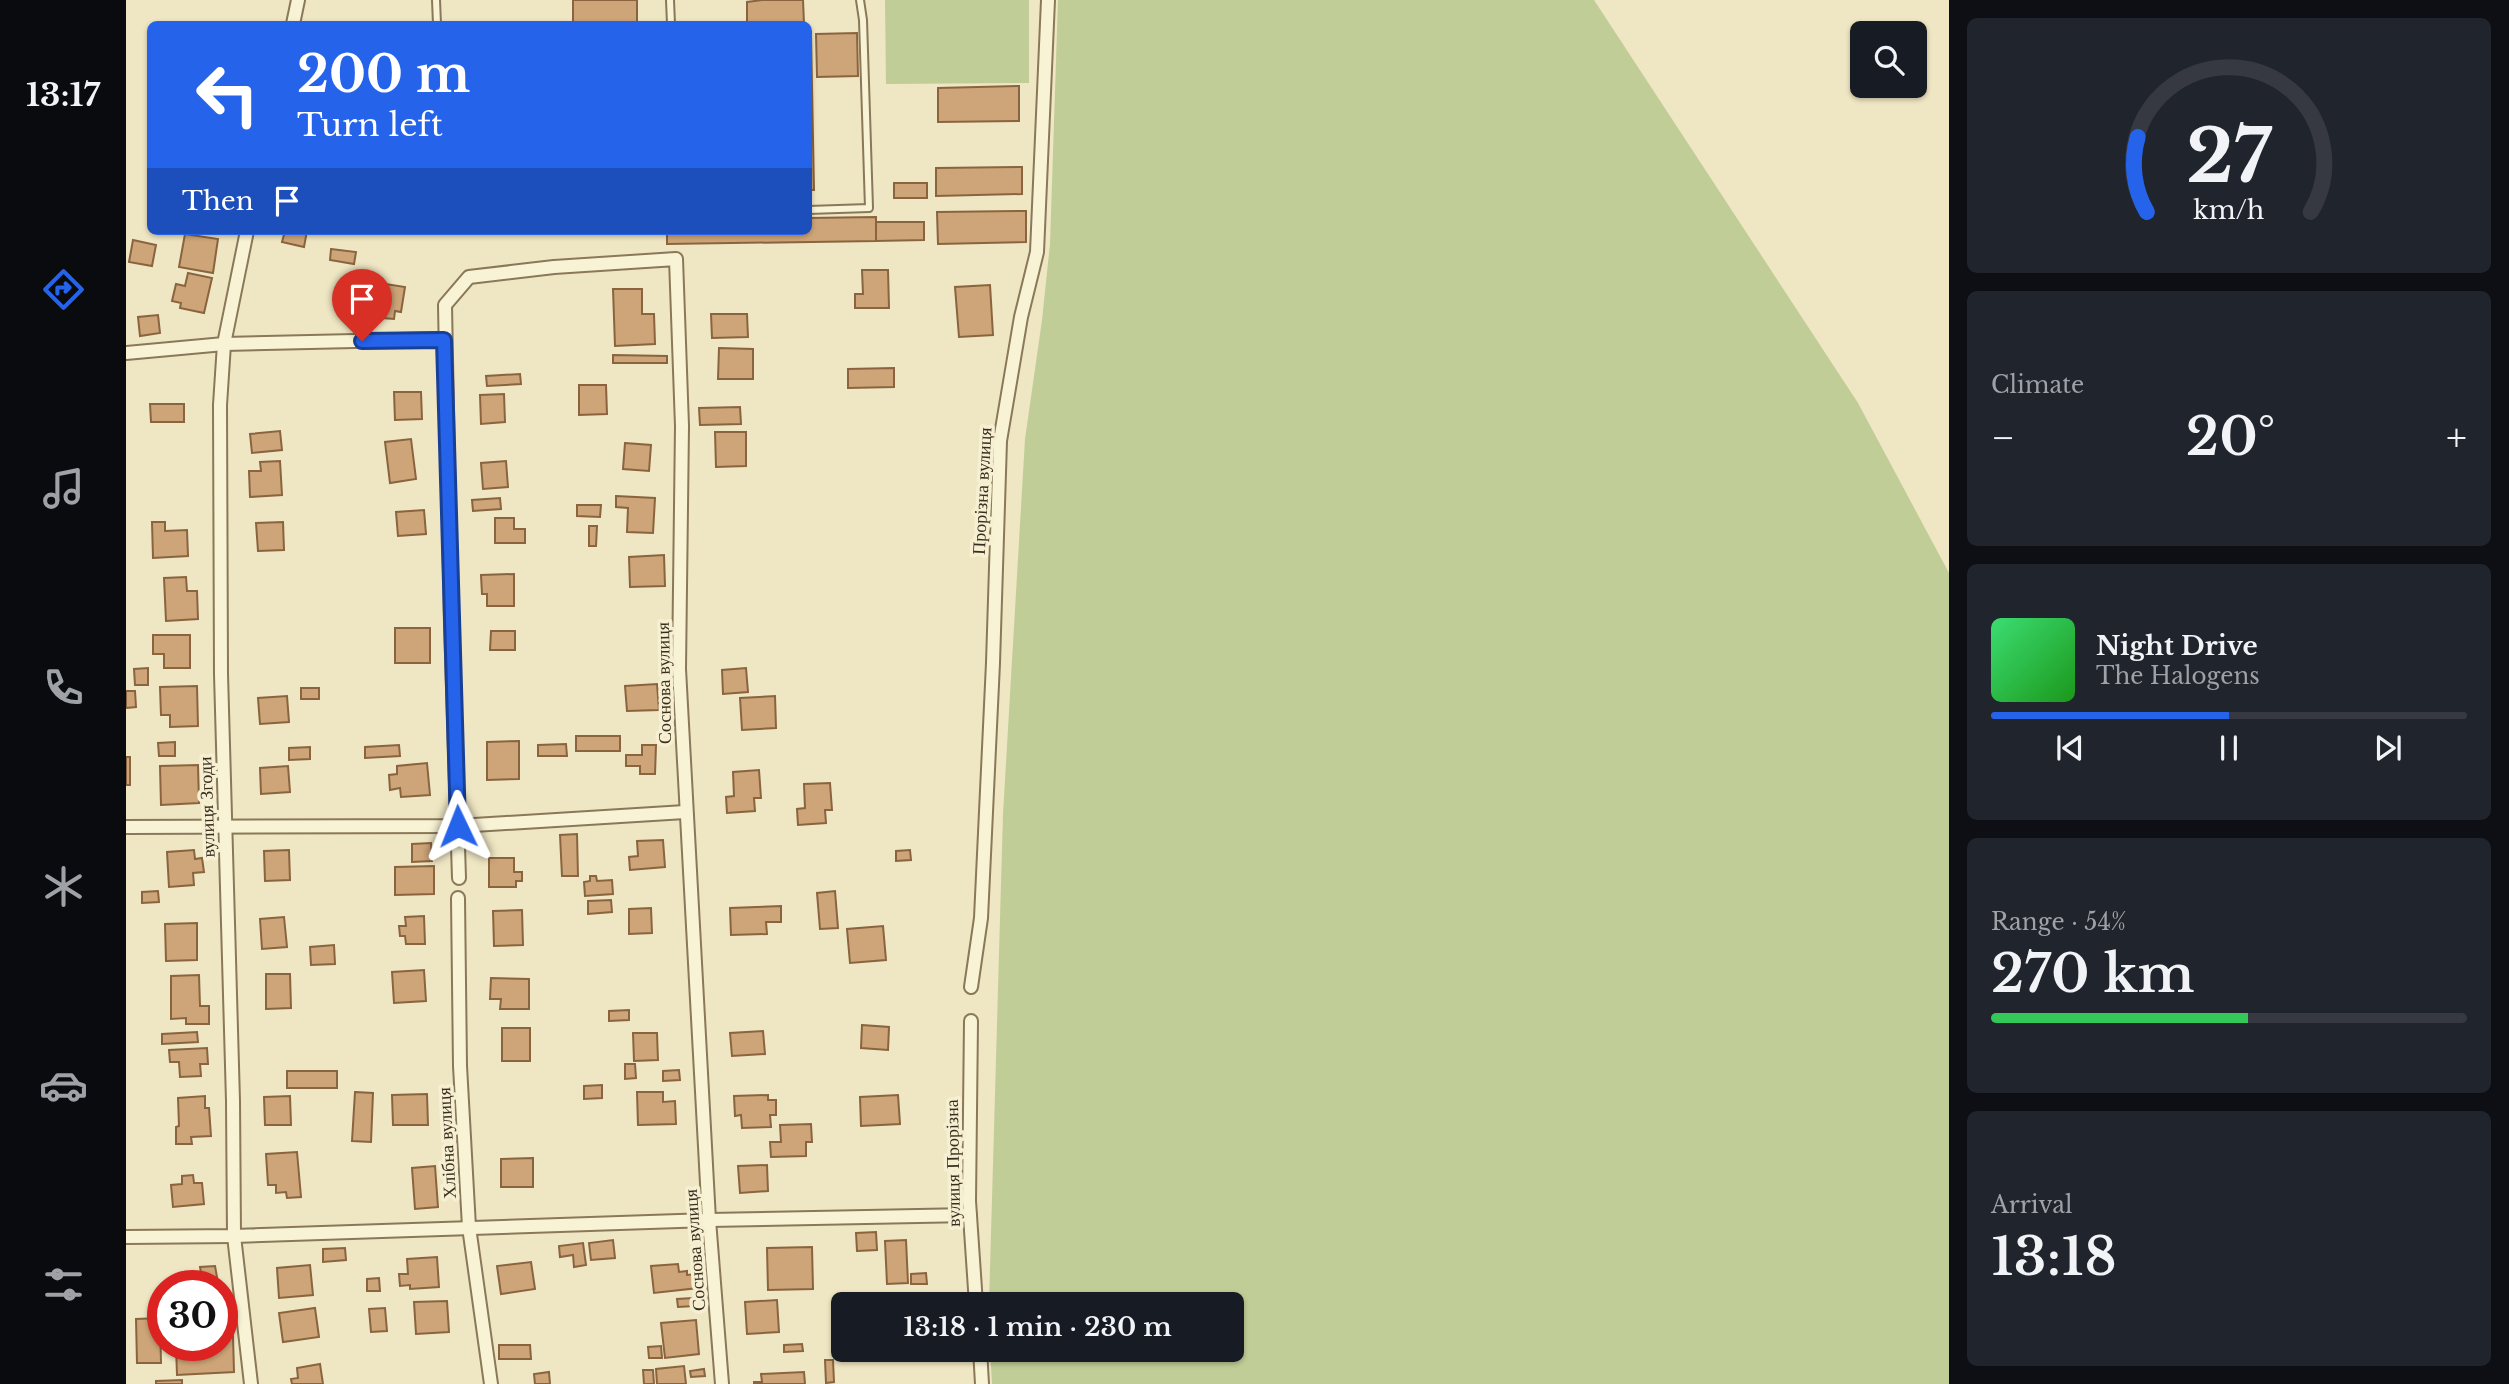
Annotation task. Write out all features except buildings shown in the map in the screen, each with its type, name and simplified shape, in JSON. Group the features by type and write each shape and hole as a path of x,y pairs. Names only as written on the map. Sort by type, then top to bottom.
{"street":[{"path":"294,21 298,0"},
{"name":"Прорізна вулиця","path":"971,987 981,918 1000,441 1021,317 1037,252 1048,0"},
{"name":"вулиця Згоди","path":"246,235 224,344 220,405 221,674 233,1076 234,1236 251,1384"},
{"name":"Соснова вулиця","path":"444,340 445,305 469,277 554,267 676,259 682,426 679,669 709,1220 722,1384"},
{"path":"126,353 224,344 444,340 459,878"},
{"path":"126,827 458,826 685,812"},
{"name":"Хлібна вулиця","path":"458,898 460,1066 470,1227 491,1384"},
{"name":"вулиця Прорізна","path":"971,1021 970,1215 975,1292"},
{"path":"126,1237 970,1215"},
{"path":"981,1362 982,1384"}],"lane":[{"path":"436,0 437,21"},
{"path":"670,0 671,21"},
{"path":"812,210 869,208 863,20 860,0"}],"green space":[{"path":"885,0 1029,0 1029,83 886,84"},
{"path":"1058,0 1594,0 1858,403 1949,573 1949,1384 992,1384 991,1362 1244,1362 1244,1292 989,1292 1003,814 1025,439 1050,244"}],"route":[{"path":"362,341 444,340 458,826"}]}
